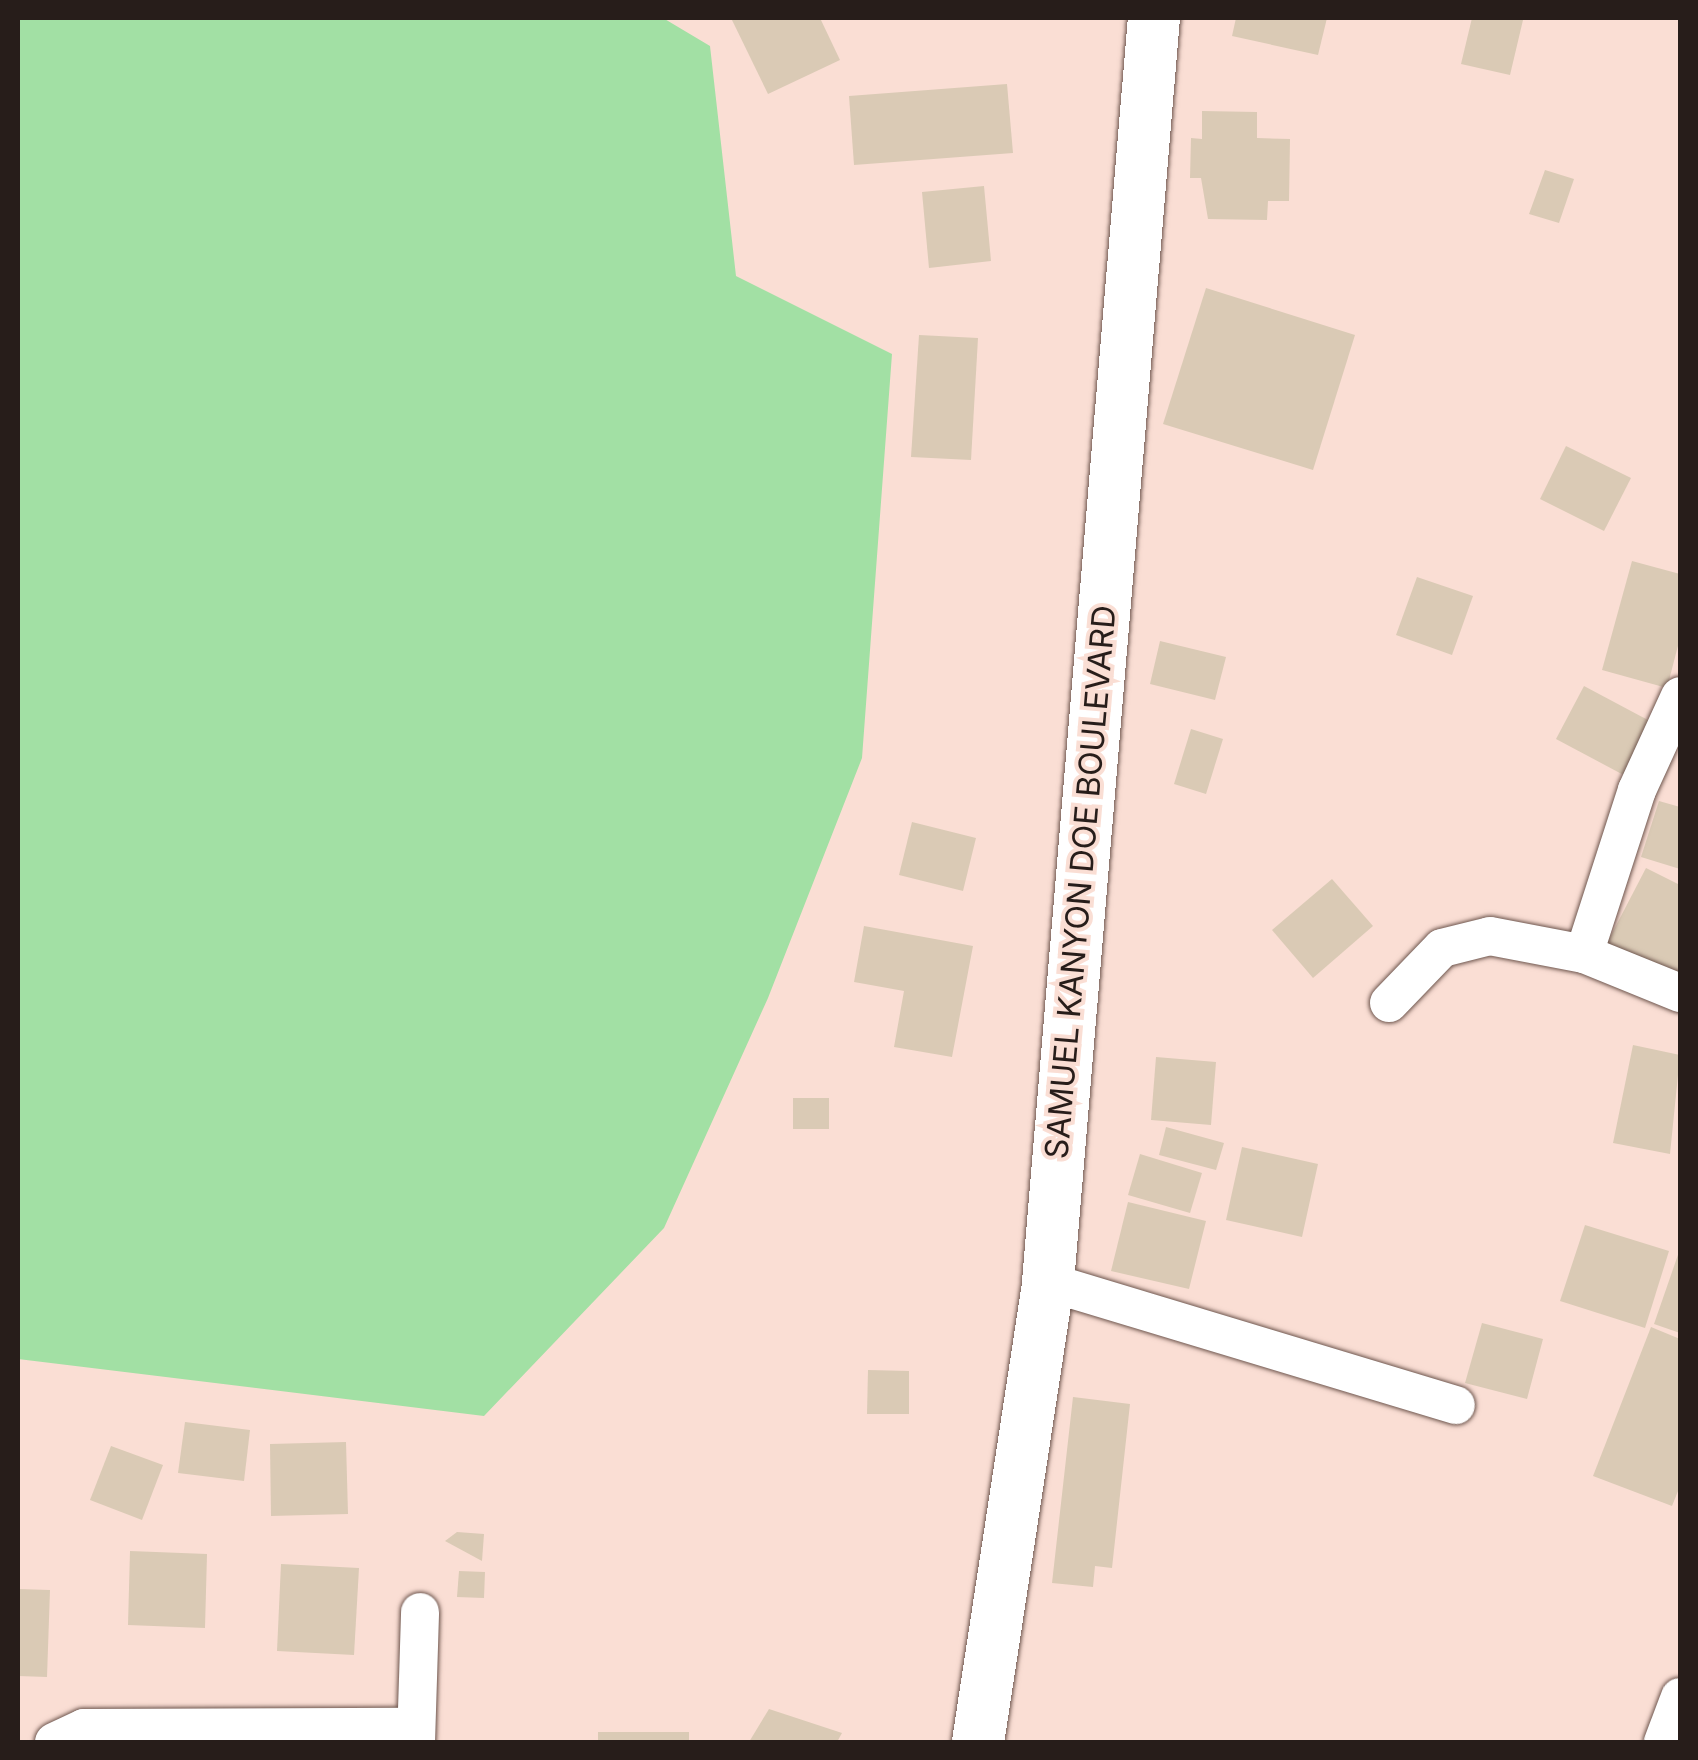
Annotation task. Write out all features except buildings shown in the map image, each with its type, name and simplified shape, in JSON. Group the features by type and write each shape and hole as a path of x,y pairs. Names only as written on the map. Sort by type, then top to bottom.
{"street":[{"name":"SAMUEL KANYON DOE BOULEVARD","path":"978,1742 1048,1282 1154,18"},
{"path":"1584,954 1637,790 1680,696"},
{"path":"1389,1003 1442,948 1490,936 1584,954 1680,993"},
{"path":"1048,1282 1456,1404"},
{"path":"54,1742 84,1728 416,1735 420,1612"},
{"path":"1663,1742 1680,1698"}],"green space":[{"path":"18,18 663,18 710,46 736,276 892,354 862,758 768,998 664,1228 484,1416 18,1359"}]}
